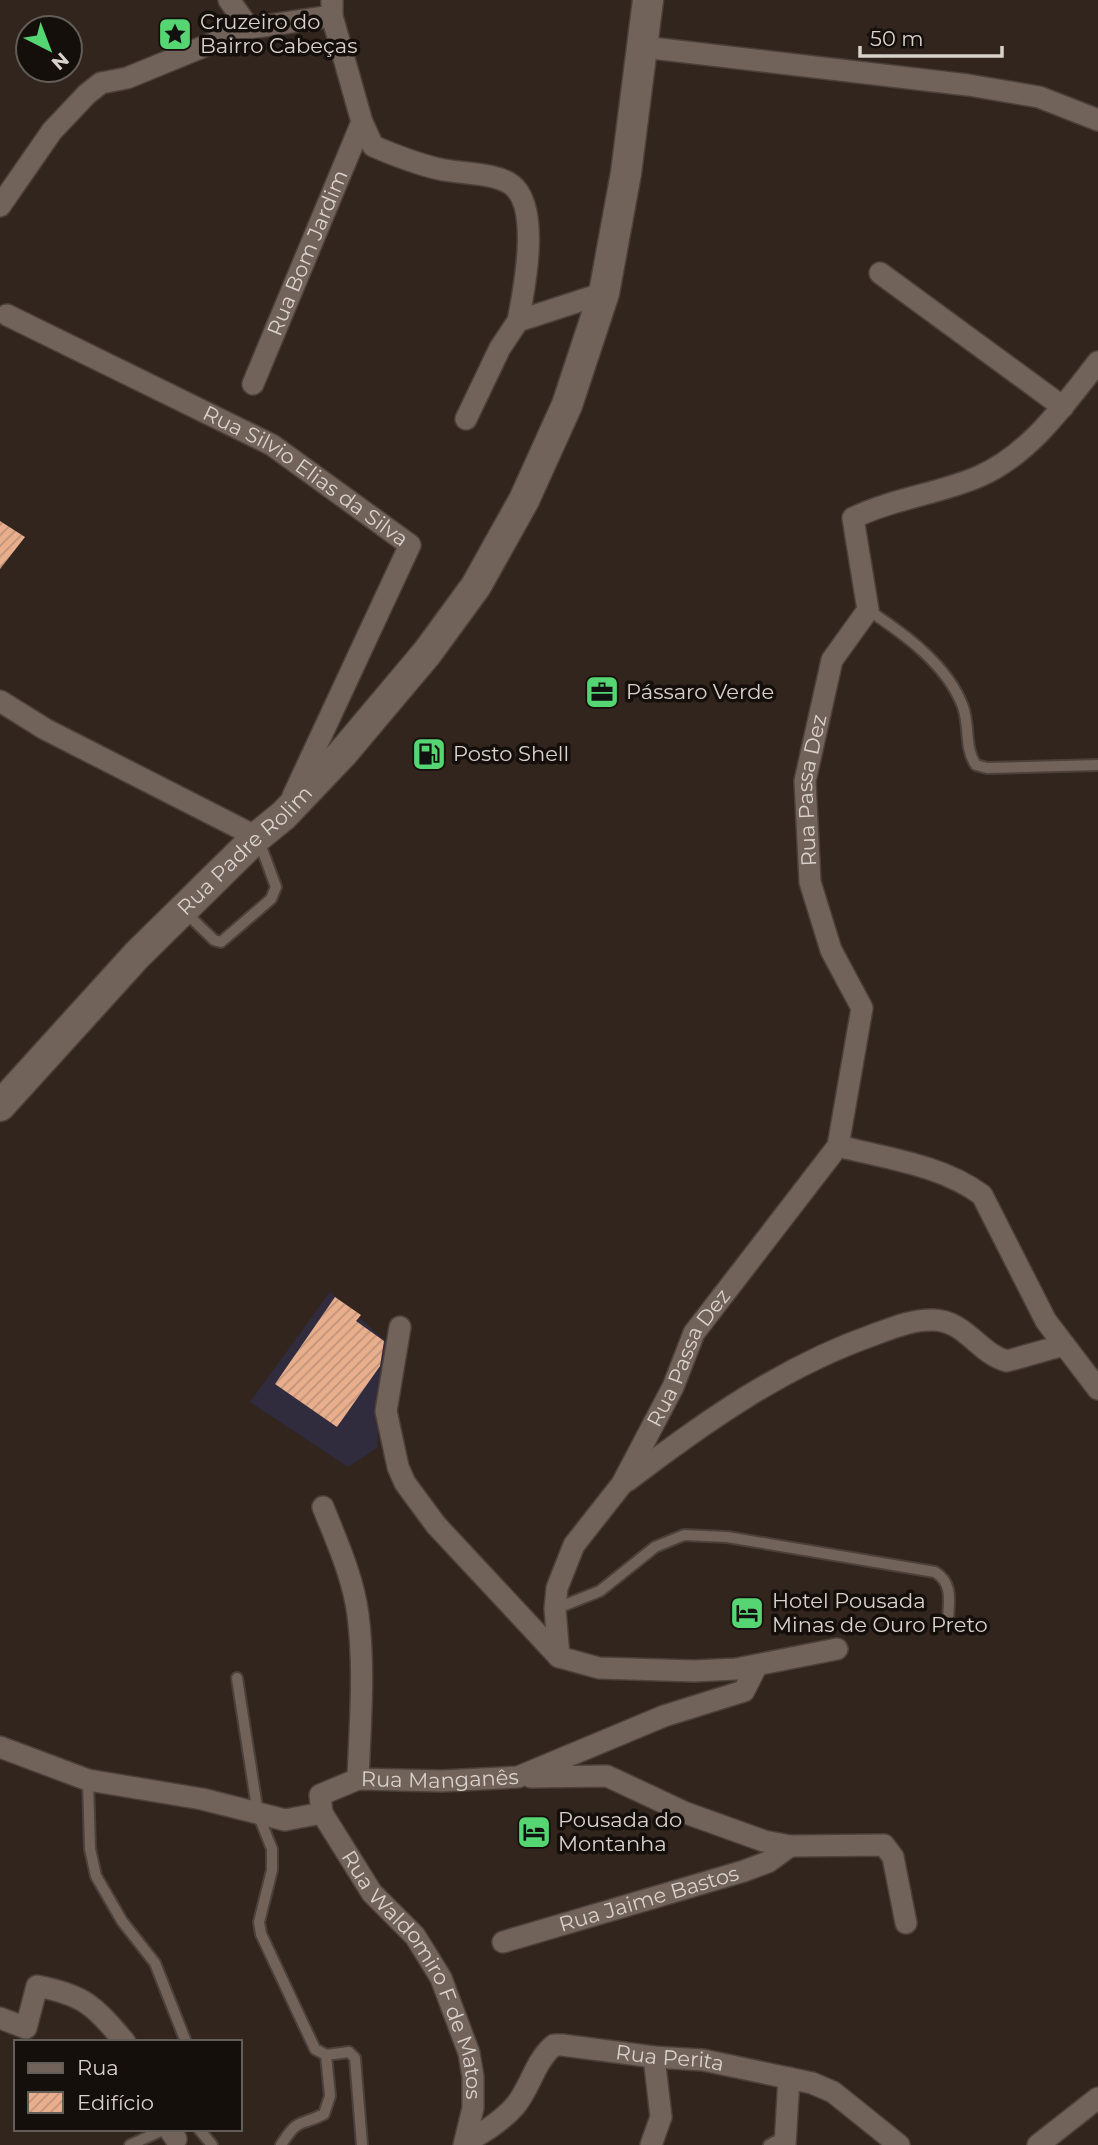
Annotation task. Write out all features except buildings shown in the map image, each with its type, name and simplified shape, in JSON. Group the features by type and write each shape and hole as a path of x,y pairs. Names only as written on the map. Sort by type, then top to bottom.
{"main road":[{"name":"Rua Padre Rolim","path":"0,1105 136,955 257,837 284,815 342,754 427,653 476,586 524,500 561,417 604,293 626,173 648,0"}],"street":[{"path":"229,0 249,28"},
{"path":"0,206 52,131 101,83 127,78 249,28 332,8 362,121 373,146 439,169 506,182 514,187 524,211 528,257 518,321 500,348 466,419"},
{"path":"643,47 968,85 1039,97 1098,120"},
{"name":"Rua Bom Jardim","path":"253,384 362,121"},
{"path":"880,273 1063,407"},
{"path":"518,321 604,293"},
{"name":"Rua Silvio Elias da Silva","path":"7,315 272,444 410,545 284,815"},
{"path":"868,610 853,518 871,509 982,475 1023,448 1063,407 1098,362"},
{"name":"Rua Passa Dez","path":"559,1657 555,1609 557,1588 574,1545 622,1484 673,1387 694,1333 838,1146 862,1008 831,950 810,882 805,780 832,660 868,610"},
{"path":"0,701 45,729 257,837"},
{"path":"838,1146 956,1179 982,1195 1046,1321 1098,1389"},
{"path":"622,1484 701,1425 790,1371 903,1324 933,1320 959,1326 998,1359 1007,1360 1064,1345"},
{"path":"400,1326 386,1411 395,1454 405,1483 468,1562 559,1657 599,1668 694,1671 757,1665 837,1649"},
{"path":"323,1507 346,1566 358,1615 362,1651 358,1779"},
{"name":"Rua Manganês","path":"322,1813 320,1795 358,1779 442,1781 518,1777 664,1716 744,1691 757,1665"},
{"path":"0,1747 88,1780 202,1799 285,1820 322,1813"},
{"name":"Rua Jaime Bastos","path":"518,1777 607,1776 705,1821 764,1841 790,1846 868,1843 884,1845 893,1857 906,1923"},
{"name":"Rua Waldomiro F de Matos","path":"322,1813 372,1894 415,1936 434,1963 469,2053 473,2077 473,2108 464,2144"},
{"name":"Rua Jaime Bastos","path":"503,1942 744,1871 768,1862 790,1846"},
{"path":"0,2018 26,2028 37,1986 69,1992 83,1999 123,2040"},
{"name":"Rua Perita","path":"464,2144 493,2126 515,2106 538,2061 554,2045 703,2060 789,2078 833,2092 900,2145"},
{"path":"651,2145 661,2117 654,2057"},
{"path":"779,2142 789,2078"},
{"path":"1038,2145 1098,2098"}],"lane":[{"path":"868,610 904,634 948,679 964,710 970,756 976,765 987,768 1098,765"},
{"path":"183,910 214,940 221,942 271,899 276,887 257,837"},
{"path":"555,1609 600,1591 669,1540 698,1535 802,1548 935,1572 942,1576 949,1589 948,1619"},
{"path":"237,1678 258,1814 272,1849 272,1870 259,1922 261,1934 315,2049 326,2055 349,2052 355,2058 362,2145"},
{"path":"88,1780 90,1849 96,1875 122,1921 155,1963 185,2040"},
{"path":"281,2145 295,2126 304,2119 324,2114 329,2105 326,2055"},
{"path":"130,2145 170,2132"}],"shaded area":[{"path":"330,1292 395,1349 379,1412 377,1448 348,1467 250,1402"}],"place":[{"name":"Cruzeiro do Bairro Cabeças","path":"175,34"},
{"name":"Pássaro Verde","path":"602,692"},
{"name":"Posto Shell","path":"429,754"},
{"name":"Hotel Pousada Minas de Ouro Preto","path":"747,1613"},
{"name":"Pousada do Montanha","path":"534,1832"}]}
